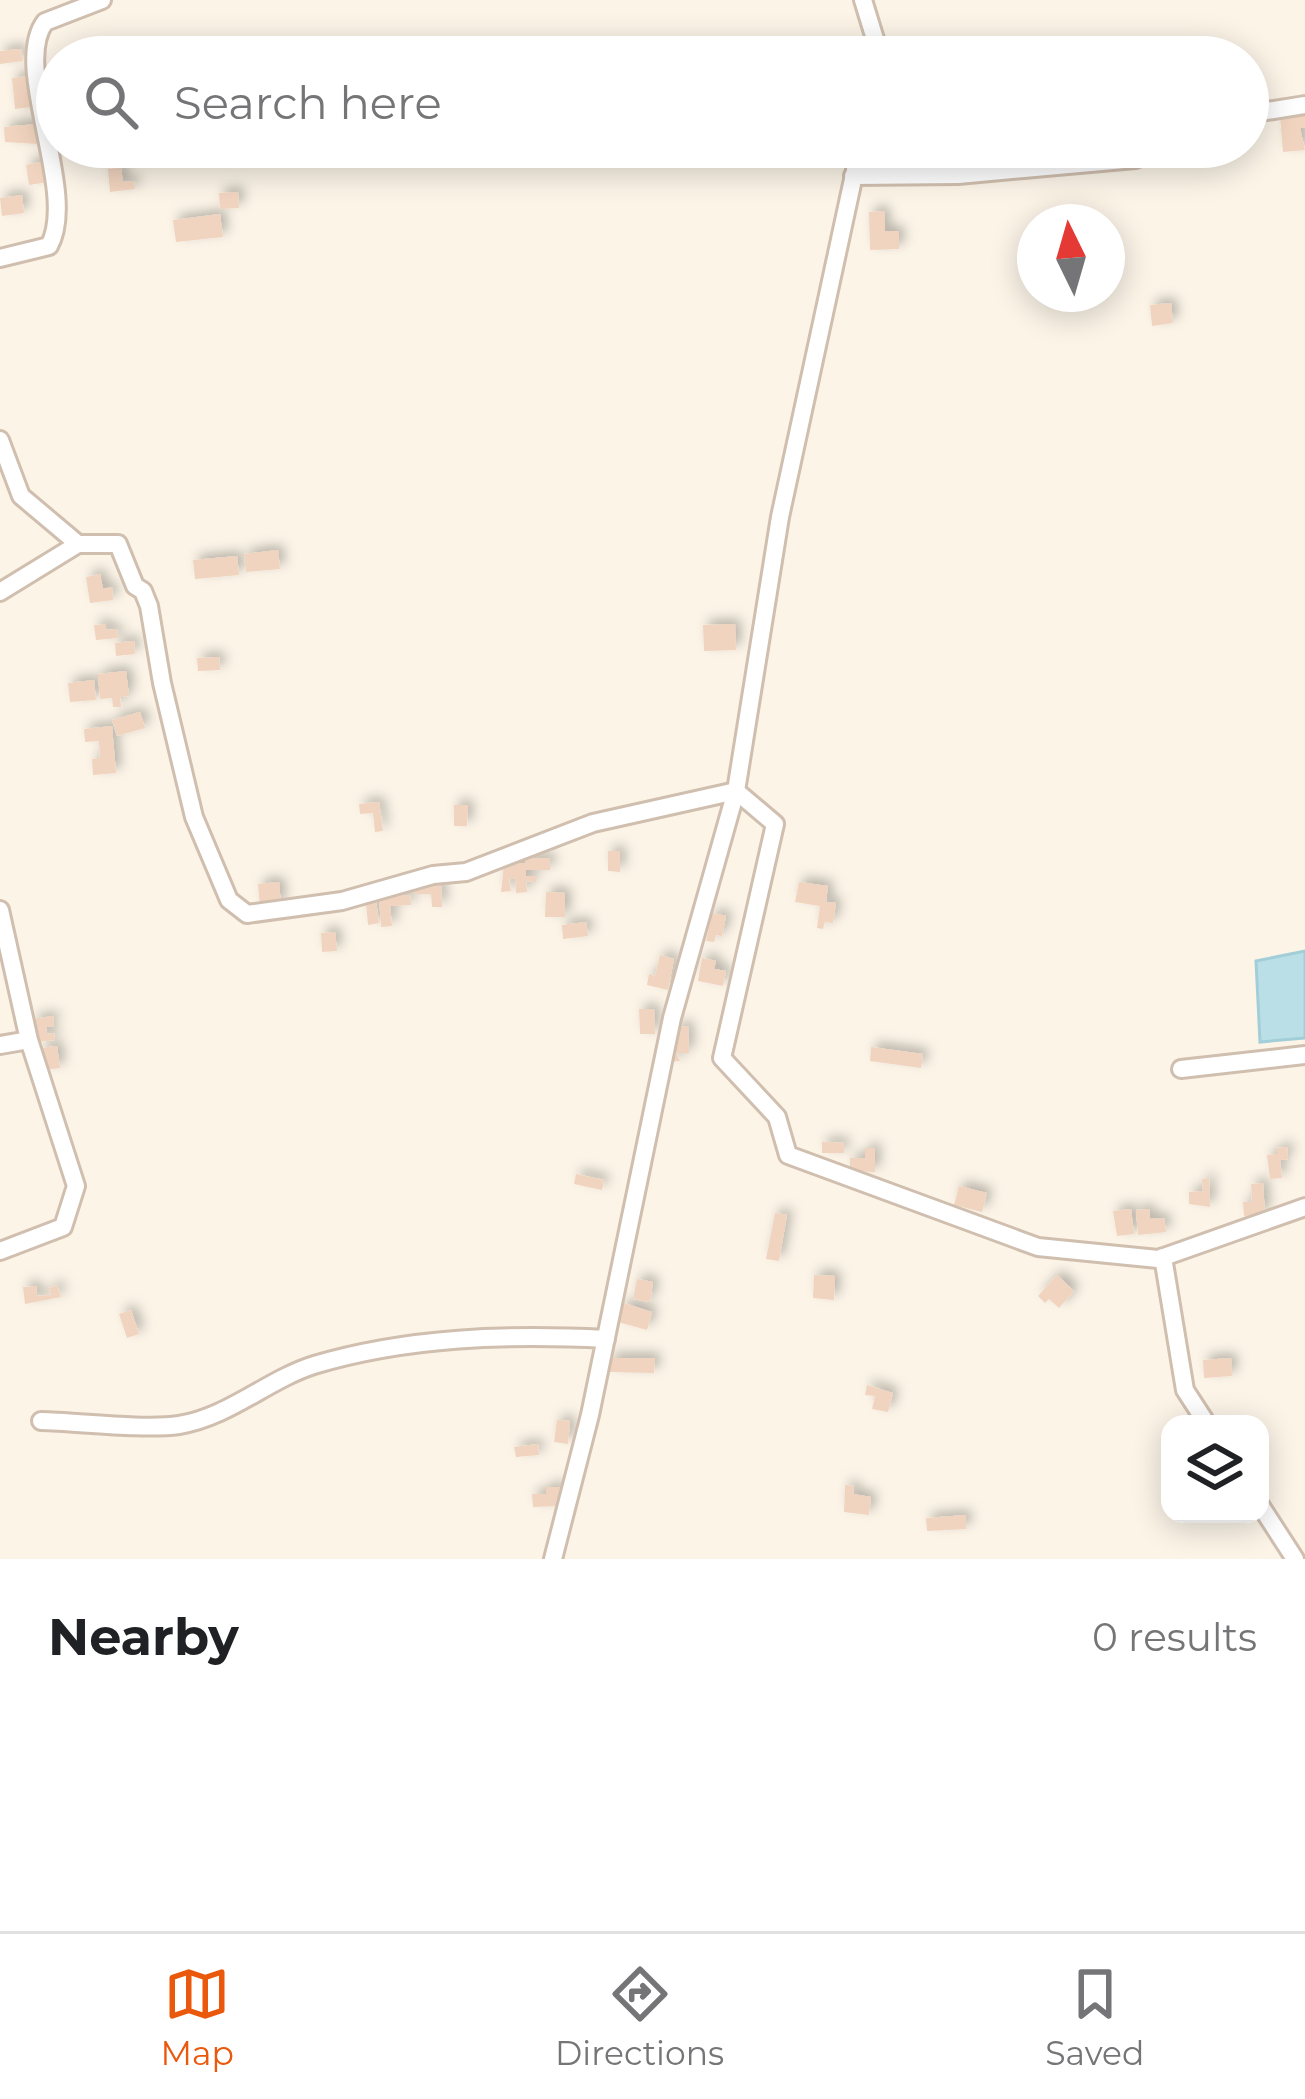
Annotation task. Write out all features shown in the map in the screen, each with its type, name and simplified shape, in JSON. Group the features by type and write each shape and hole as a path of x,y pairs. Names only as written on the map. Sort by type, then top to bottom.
{"street":[{"path":"38,36 45,22 102,0"},
{"path":"863,0 874,36"},
{"path":"1269,111 1305,105"},
{"path":"0,258 49,246 56,211 50,168"},
{"path":"553,1559 606,1339 672,1018 736,791 779,518 855,168"},
{"path":"853,176 1036,168"},
{"path":"0,440 21,496 78,544"},
{"path":"0,592 78,544 118,544 134,586 149,606 194,817 229,900 247,914 342,901 433,875 466,872 593,823 736,791"},
{"path":"736,791 776,824 722,1058 776,1117 788,1156 1038,1247 1163,1257 1305,1207"},
{"path":"0,910 28,1040 76,1186 63,1227 0,1251"},
{"path":"0,1045 28,1040"},
{"path":"1181,1069 1305,1055"},
{"path":"1163,1257 1185,1390 1201,1415"},
{"path":"41,1421 179,1425 230,1408 310,1366 397,1345 530,1335 606,1339"},
{"path":"1269,1519 1295,1559"}],"water":[{"path":"1305,951 1305,1038 1260,1042 1256,961"}],"building":[{"path":"21,49 23,61 0,64 0,51"},
{"path":"29,76 32,107 15,109 12,78"},
{"path":"1305,114 1305,127 1300,128 1305,150 1283,152 1280,116"},
{"path":"36,124 36,144 5,142 4,127"},
{"path":"26,165 46,168 48,182 29,185"},
{"path":"121,168 123,182 134,181 135,189 110,192 108,169"},
{"path":"238,192 239,208 220,209 219,193"},
{"path":"22,195 24,213 2,216 0,198"},
{"path":"884,211 885,231 899,231 899,249 870,250 869,212"},
{"path":"220,214 223,237 176,242 173,220"},
{"path":"1171,303 1173,323 1152,326 1150,305"},
{"path":"278,550 280,569 246,572 244,554"},
{"path":"237,556 239,575 195,579 193,560"},
{"path":"100,574 103,589 112,587 113,600 90,603 86,577"},
{"path":"106,624 106,630 117,629 118,638 96,640 94,625"},
{"path":"735,624 736,650 704,651 703,625"},
{"path":"134,641 135,654 116,656 115,643"},
{"path":"219,657 220,670 198,671 197,658"},
{"path":"126,671 129,696 120,697 121,707 113,707 112,698 100,699 98,674"},
{"path":"94,680 96,700 70,702 68,683"},
{"path":"140,712 145,728 117,736 112,720"},
{"path":"112,726 116,773 93,775 92,759 100,758 99,741 85,742 84,729"},
{"path":"379,802 383,831 375,832 373,813 360,814 359,804"},
{"path":"454,805 468,805 467,826 454,826"},
{"path":"608,851 620,851 620,872 608,871"},
{"path":"525,858 550,858 550,870 526,870 526,876 536,876 536,882 526,881 527,892 516,893 515,879 509,879 511,891 501,892 504,864 525,863"},
{"path":"279,882 281,905 260,907 258,884"},
{"path":"799,882 828,886 826,902 836,903 833,923 817,928 820,906 795,902"},
{"path":"441,885 442,907 432,907 431,894 414,894 414,886"},
{"path":"546,892 565,893 565,917 545,917"},
{"path":"410,895 411,905 390,906 392,926 381,927 379,896"},
{"path":"376,901 379,923 368,925 366,902"},
{"path":"712,913 726,916 722,936 716,935 714,942 706,941"},
{"path":"586,922 588,936 563,939 562,925"},
{"path":"335,932 337,951 322,952 321,933"},
{"path":"660,955 674,959 668,990 647,985 649,974 655,976"},
{"path":"702,958 716,961 714,969 726,971 723,986 698,981"},
{"path":"639,1009 654,1009 655,1034 640,1034"},
{"path":"53,1016 54,1026 46,1027 55,1040 36,1042 33,1019"},
{"path":"688,1026 689,1053 676,1053 675,1027"},
{"path":"57,1046 60,1068 44,1070 41,1048"},
{"path":"871,1047 923,1054 921,1068 870,1061"},
{"path":"822,1142 844,1143 844,1153 822,1153"},
{"path":"1287,1147 1288,1159 1280,1160 1282,1178 1270,1179 1267,1155"},
{"path":"865,1148 875,1148 875,1172 850,1171 850,1158 865,1158"},
{"path":"576,1174 604,1180 602,1190 574,1184"},
{"path":"1209,1178 1210,1207 1189,1204 1189,1192 1203,1191 1202,1179"},
{"path":"1263,1183 1265,1214 1244,1216 1243,1202 1252,1202 1251,1184"},
{"path":"959,1186 987,1193 982,1212 954,1205"},
{"path":"1131,1209 1134,1234 1117,1236 1113,1211"},
{"path":"1149,1209 1150,1219 1164,1218 1166,1232 1138,1235 1136,1210"},
{"path":"775,1213 787,1215 779,1261 766,1259"},
{"path":"814,1275 835,1276 834,1300 813,1298"},
{"path":"1057,1275 1074,1291 1059,1308 1038,1296"},
{"path":"637,1279 653,1282 650,1302 633,1299"},
{"path":"57,1285 61,1297 25,1304 23,1287 36,1286 37,1296 51,1295 49,1288"},
{"path":"624,1303 652,1312 647,1330 618,1322"},
{"path":"131,1310 139,1334 127,1338 119,1314"},
{"path":"609,1358 655,1358 654,1373 609,1372"},
{"path":"1231,1358 1232,1376 1204,1378 1203,1360"},
{"path":"867,1385 893,1393 888,1412 872,1409 875,1396 865,1395"},
{"path":"557,1420 570,1421 568,1444 554,1442"},
{"path":"538,1444 539,1455 516,1457 514,1447"},
{"path":"845,1485 854,1486 853,1494 871,1497 869,1515 844,1512"},
{"path":"546,1487 560,1487 560,1506 533,1507 532,1494 546,1494"},
{"path":"966,1515 966,1529 927,1531 926,1518"}]}
